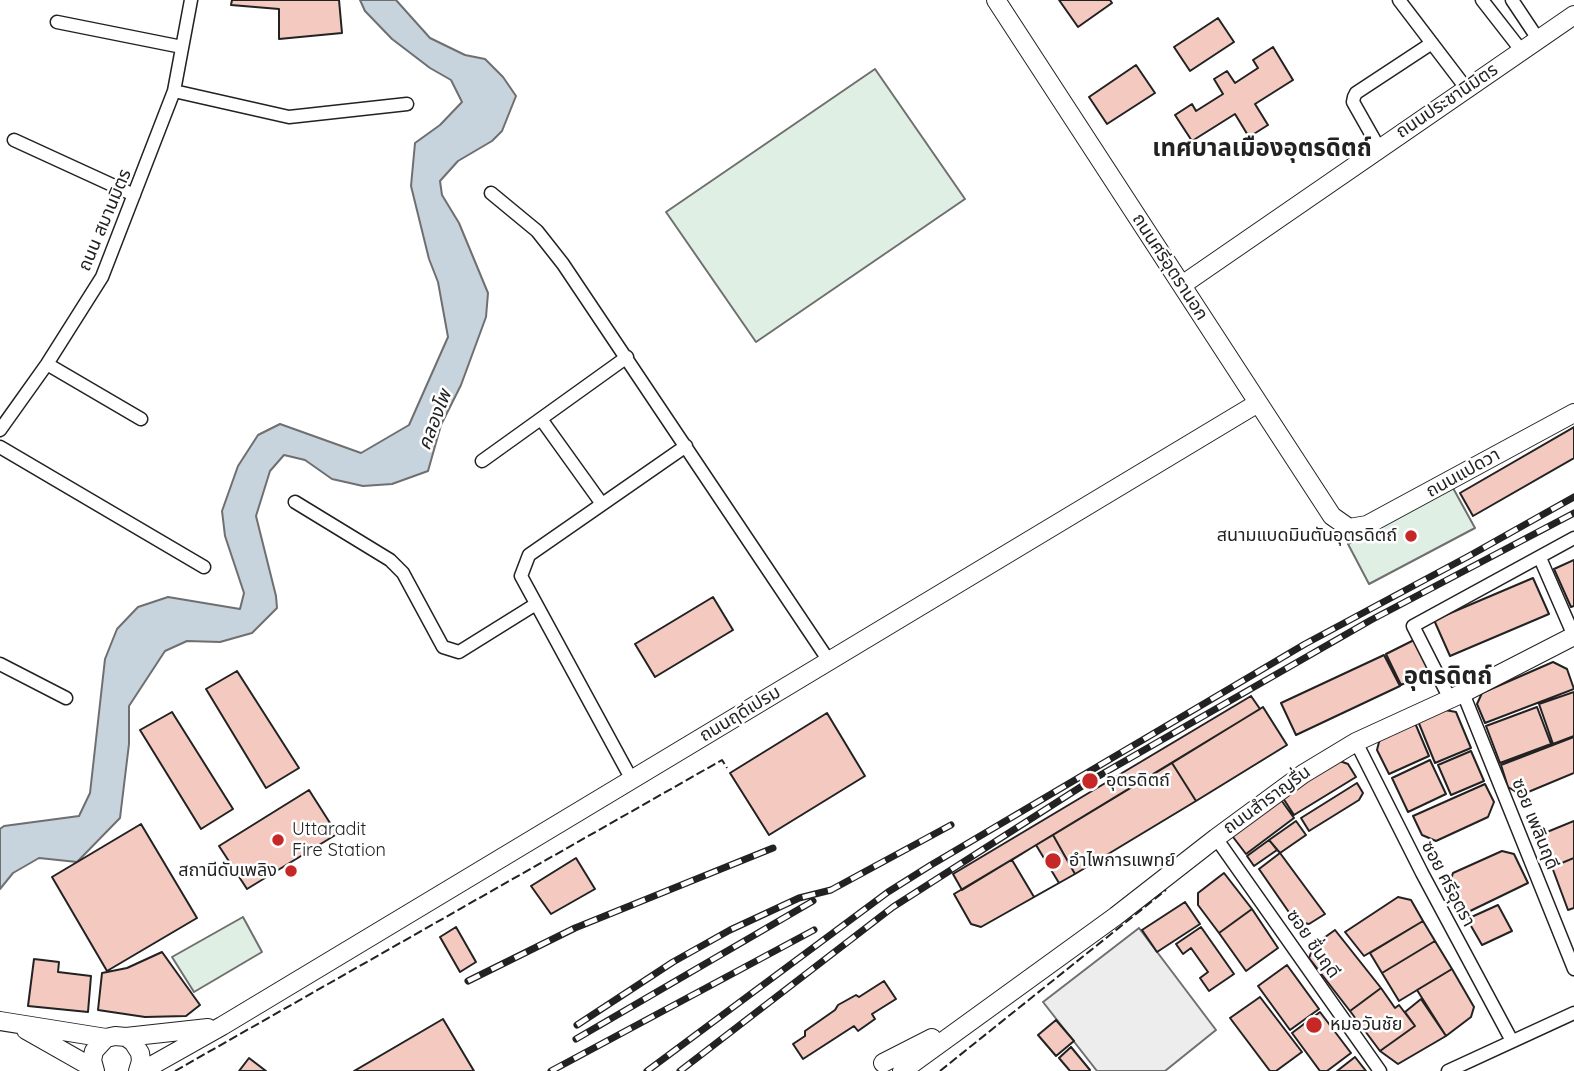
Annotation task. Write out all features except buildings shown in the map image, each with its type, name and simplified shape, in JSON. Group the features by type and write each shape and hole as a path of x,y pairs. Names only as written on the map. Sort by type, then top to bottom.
{"main road":[{"name":"ถนนศรีอุตรานอก","path":"996,0 1332,516 1349,528"},
{"name":"ถนนประชานิมิตร","path":"1182,285 1574,15"},
{"name":"ถนนฤดีเปรม","path":"140,1071 222,1026 1258,403"},
{"name":"ถนนแปดวา","path":"1349,528 1367,525 1574,413"},
{"name":"ถนนสำราญรื่น","path":"902,1071 1116,916 1303,774 1356,741 1456,696 1574,636"},
{"name":"ถนนสำราญรื่น","path":"879,1069 988,1010"},
{"name":"ถนนฤดีเปรม","path":"6,1022 106,1038 222,1026"},
{"path":"6,1022 58,1046 94,1070"},
{"path":"126,1037 140,1053 140,1071"},
{"path":"94,1070 93,1051 106,1038"}],"street":[{"name":"ถนน สมานมิตร","path":"0,430 47,364 102,277 174,91 191,0"},
{"path":"1399,0 1466,88"},
{"path":"1482,0 1521,50"},
{"path":"1512,0 1538,39"},
{"path":"57,22 182,47"},
{"path":"1378,148 1353,102 1356,93 1432,43"},
{"path":"174,91 289,117 407,103"},
{"path":"14,140 134,195"},
{"path":"491,193 537,231 563,264 830,661"},
{"path":"482,461 627,357"},
{"path":"47,364 141,419"},
{"path":"541,419 602,504"},
{"path":"632,780 521,576 528,555 686,446"},
{"path":"0,447 204,567"},
{"path":"295,502 390,560 403,573 443,647 459,652 536,604"},
{"path":"1574,538 1540,558 1574,636"},
{"name":"ซอย เพลินฤดี","path":"1540,558 1413,626 1456,696 1574,969"},
{"path":"0,664 66,698"},
{"name":"ซอย ศรีอุตรา","path":"1356,741 1422,873 1512,1041"},
{"name":"ซอย ชื่นฤดี","path":"1216,838 1380,1071"},
{"path":"1448,1071 1574,1013"}],"green space":[{"path":"875,69 965,199 756,342 666,212"},
{"name":"สนามแบดมินตันอุตรดิตถ์","path":"1453,488 1475,528 1369,584 1348,544"},
{"path":"243,917 262,952 194,992 172,957"}],"shaded area":[{"path":"1139,928 1216,1030 1165,1071 1097,1071 1043,1002"}],"water":[{"name":"คลองโพ","path":"360,0 396,0 430,38 465,55 485,59 503,77 516,96 502,131 492,141 458,161 440,181 442,195 459,223 488,293 486,317 461,385 441,425 428,471 392,484 363,486 332,479 305,460 284,455 270,471 256,516 277,608 252,633 220,642 187,641 165,651 129,706 129,744 120,818 77,862 39,858 13,873 0,889 0,829 4,826 79,816 90,793 105,659 117,629 138,607 168,597 240,609 244,593 225,536 222,511 238,466 258,435 280,424 361,453 409,425 448,337 438,282 429,259 411,186 415,143 440,125 462,102 451,80 430,68 392,39 365,11"}],"railway":[{"path":"647,1071 888,892 931,865 1305,644 1574,497"},
{"path":"680,1071 893,907 1090,781 1371,620 1574,513"},
{"path":"577,1025 673,962 730,930 799,898 831,890 951,825"},
{"path":"468,981 575,928 773,848"},
{"path":"576,1039 813,901"},
{"path":"551,1071 814,930"}],"fence":[{"path":"175,1071 722,760 727,768"},
{"path":"940,1071 1166,890"}],"place":[{"name":"สนามแบดมินตันอุตรดิตถ์","path":"1411,536"},
{"name":"อุตรดิตถ์","path":"1090,781"},
{"name":"Uttaradit Fire Station","path":"278,840"},
{"name":"อำไพการแพทย์","path":"1053,861"},
{"name":"สถานีดับเพลิง","path":"291,871"},
{"name":"หมอวันชัย","path":"1314,1025"}],"district":[{"name":"เทศบาลเมืองอุตรดิตถ์","path":"1262,149"},
{"name":"อุตรดิตถ์","path":"1448,677"}]}
